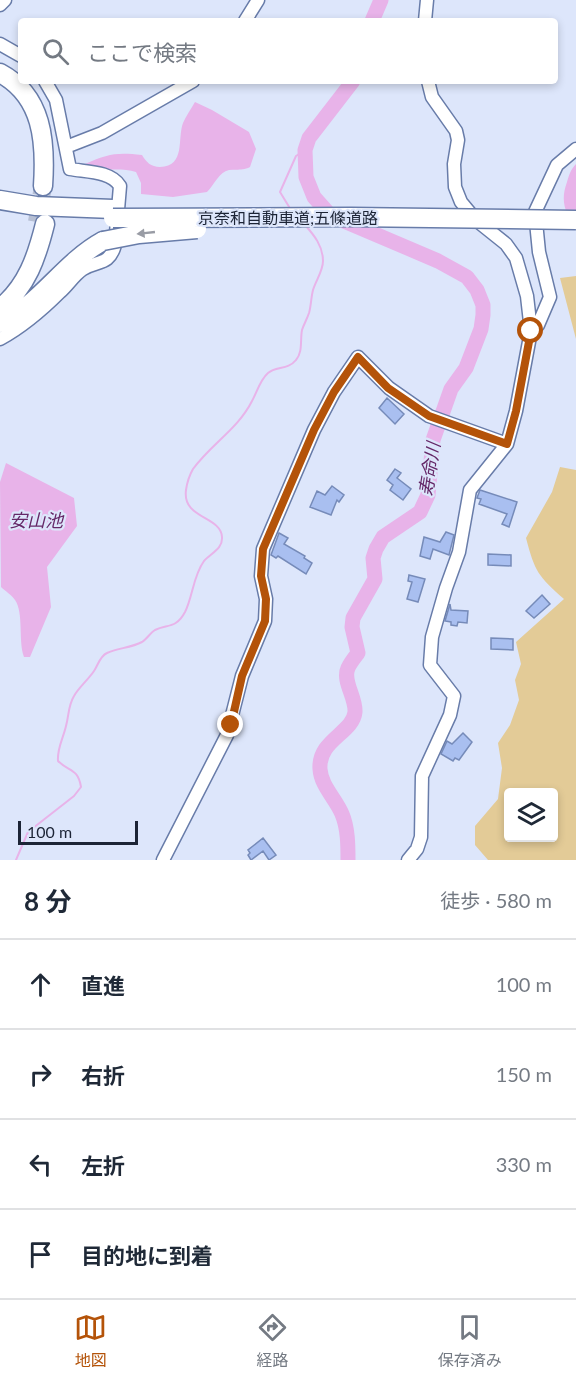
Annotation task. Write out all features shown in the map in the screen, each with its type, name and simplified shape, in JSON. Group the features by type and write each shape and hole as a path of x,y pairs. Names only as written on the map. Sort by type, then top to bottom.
{"highway":[{"path":"0,65 18,77"},
{"path":"0,73 21,88 33,104 39,118 47,187 50,138 44,115 37,100 25,84"},
{"path":"0,200 113,214"},
{"name":"京奈和自動車道;五條道路","path":"0,213 113,214 158,218 351,217 576,220"},
{"path":"0,323 42,293 85,251 103,241 139,234 351,217"},
{"path":"0,301 16,282 26,263 41,223 40,245 28,274 9,301 0,309"}],"street":[{"path":"247,18 258,0"},
{"path":"425,18 427,0"},
{"path":"0,44 18,54"},
{"path":"0,339 32,317 84,268 105,261 114,249 120,186 116,180 108,176 70,169 56,100 47,84"},
{"path":"66,147 102,133 188,84"},
{"path":"408,860 417,849 421,837 422,776 450,715 454,696 430,665 432,637 459,552 470,490 507,444 516,411 531,331 527,296 516,258 506,244 476,220 461,202 455,187 454,164 458,140 456,131 432,97 429,84"},
{"path":"531,331 538,325 550,297 539,252 535,212 557,165 576,149"},
{"path":"163,860 227,735 242,676 265,621 266,599 261,576 263,549 314,430 334,392 358,357 388,388 429,416 507,444"}],"shaded area":[{"path":"576,276 576,339 560,278"},
{"path":"560,467 576,470 576,860 488,860 475,845 475,826 498,799 502,768 498,743 510,725 519,700 515,680 521,664 516,642 564,599 548,585 539,573 526,538 552,492"}],"water":[{"path":"195,102 249,132 256,149 250,167 225,171 207,192 173,197 141,194 141,183 136,172 96,169 85,164 119,154 142,155 147,162 160,167 174,162 179,151 183,123"},
{"path":"576,164 576,229 566,212 564,195 571,170"},
{"name":"安山池","path":"6,463 74,498 77,526 47,567 51,607 30,657 24,657 22,650 18,606 14,598 1,587 0,482"}],"building":[{"path":"387,398 404,414 395,424 379,408"},
{"path":"395,469 401,473 397,478 411,489 403,500 390,490 393,485 387,480"},
{"path":"332,486 344,495 339,502 337,500 331,515 310,507 317,491 325,495"},
{"path":"480,490 517,502 509,527 502,524 507,514 479,504 481,499 477,498"},
{"path":"446,532 454,535 449,555 433,549 430,559 420,556 424,537 440,542"},
{"path":"279,533 288,538 284,544 305,556 304,558 312,563 306,574 278,556 276,558 271,555"},
{"path":"488,554 511,555 511,566 488,565"},
{"path":"409,575 425,579 418,602 407,599 412,582 408,581"},
{"path":"542,595 550,604 534,618 526,611"},
{"path":"450,604 451,610 468,611 467,623 458,622 457,626 445,621"},
{"path":"491,638 513,639 513,650 491,649"},
{"path":"463,733 472,742 459,760 455,758 453,761 441,754 447,741 452,744"},
{"path":"263,838 276,855 269,860 263,851 251,860 248,850"}],"waterway":[{"name":"寿命川","path":"373,18 381,0"},
{"name":"寿命川","path":"348,860 344,819 323,781 320,769 324,751 348,726 355,712 347,678 348,668 358,653 352,627 353,618 375,579 373,558 383,537 420,512 428,495 433,440 451,389 466,368 481,329 483,315 483,305 477,290 467,277 438,261 330,215 314,197 306,177 305,150 309,138 351,84"},
{"path":"291,210 280,192 296,156 305,150"},
{"path":"16,860 28,832 74,796 81,787 78,776 58,761 59,748 76,693 105,654 138,644 155,630 171,625 182,617 188,606 200,567 221,545 220,530 190,507 186,499 188,482 193,469 200,460 246,411 265,376 271,371 293,363 298,357 302,330 309,313 313,290 323,265 320,246 305,225"}],"tunnel":[{"path":"37,222 43,186"}],"route":[{"path":"231,725 242,676 265,621 266,599 261,576 263,549 314,430 334,392 358,357 388,388 429,416 507,444 516,411 531,331"}]}
